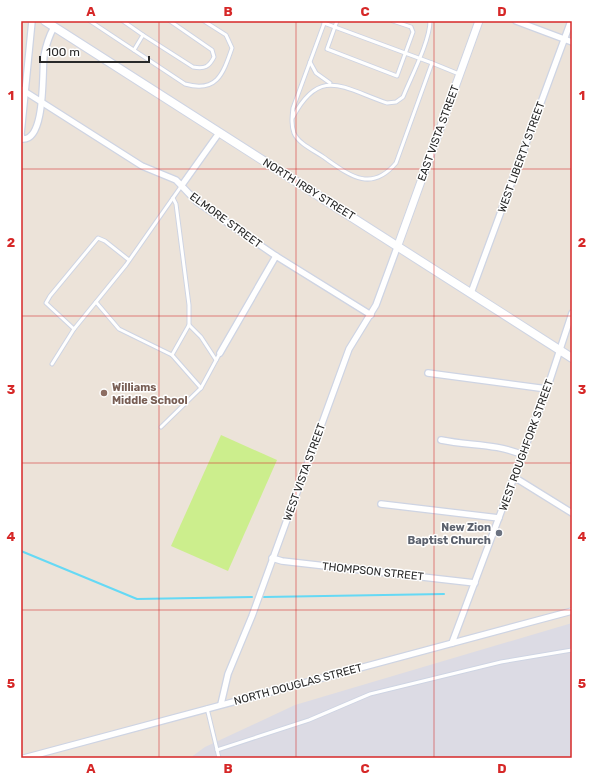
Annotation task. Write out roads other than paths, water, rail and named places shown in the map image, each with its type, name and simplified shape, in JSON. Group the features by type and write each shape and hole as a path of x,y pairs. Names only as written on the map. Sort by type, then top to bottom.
{"main road":[{"name":"NORTH IRBY STREET","path":"45,21 219,133 398,245 572,358"}],"street":[{"path":"32,21 24,91 21,134 22,139 27,139 36,129 43,103 41,89 44,57 49,36 54,27"},
{"name":"EAST VISTA STREET","path":"398,245 479,21"},
{"path":"516,21 572,42"},
{"name":"WEST LIBERTY STREET","path":"471,293 571,21"},
{"name":"ELMORE STREET","path":"24,91 137,163 176,180 197,202 276,256 371,315"},
{"path":"182,185 219,133"},
{"name":"WEST VISTA STREET","path":"221,704 228,674 349,349 371,315 398,245"},
{"path":"220,353 276,256"},
{"name":"WEST ROUGHFORK STREET","path":"452,643 547,389 572,313"},
{"path":"428,373 547,389"},
{"path":"441,440 463,444 490,445 523,455"},
{"path":"514,477 572,513"},
{"path":"381,504 499,518"},
{"name":"THOMPSON STREET","path":"272,558 282,561 474,583"},
{"name":"NORTH DOUGLAS STREET","path":"24,758 572,611"}],"lane":[{"path":"90,21 184,84 198,88 206,86 217,80 227,62 232,48 226,35 204,21"},
{"path":"123,21 193,68 202,69 210,65 214,57 212,50 170,21"},
{"path":"337,21 327,49 397,76 413,32 411,27 393,21"},
{"path":"310,62 316,73 331,84 387,103 396,102 403,97 430,28 430,21"},
{"path":"432,63 396,163 388,172 378,178 365,179 353,177 304,144 295,134 292,121 293,108 325,22 419,57 460,74"},
{"path":"134,50 143,35"},
{"path":"292,121 305,97 314,89 331,84"},
{"path":"52,364 74,328 129,260 182,185"},
{"path":"172,355 189,325 188,297 176,204 173,198"},
{"path":"74,328 46,303 50,296 98,238 105,241 129,260"},
{"path":"96,302 119,329 172,355 201,388"},
{"path":"189,325 202,337 216,360"},
{"path":"161,427 201,388 220,353"},
{"path":"217,750 309,720 370,694 501,662 572,650"},
{"path":"207,708 219,758"}],"waterway":[{"path":"21,551 137,599 252,597"},
{"path":"264,597 444,594"}],"place":[{"name":"Williams Middle School","path":"104,393"},
{"name":"New Zion Baptist Church","path":"499,533"}]}
